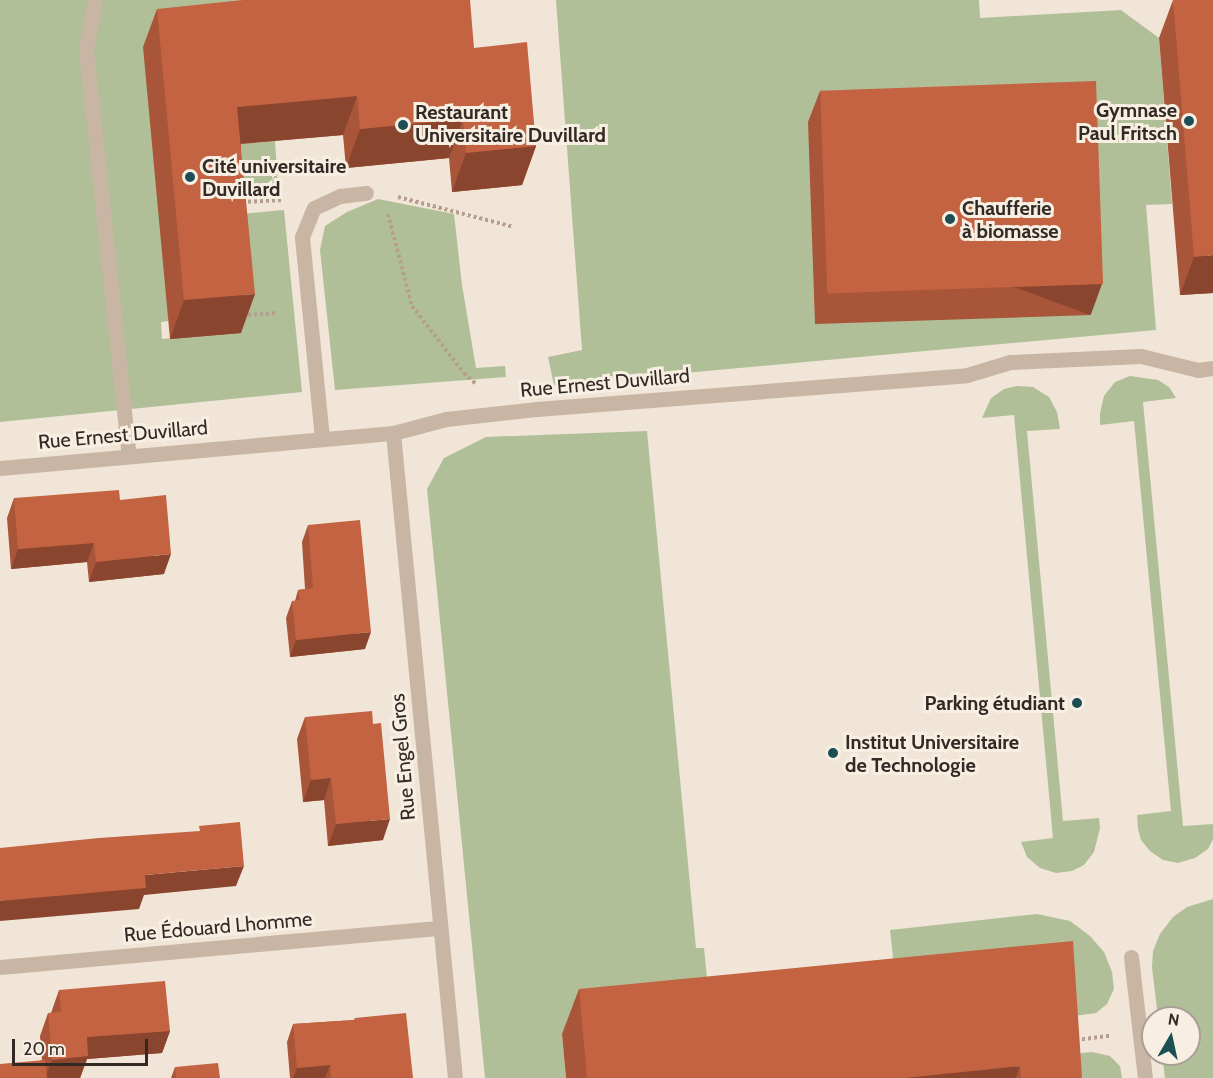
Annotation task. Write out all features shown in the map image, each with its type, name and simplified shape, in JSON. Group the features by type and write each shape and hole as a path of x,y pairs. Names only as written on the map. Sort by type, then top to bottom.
{"street":[{"path":"95,0 86,49 129,456"},
{"path":"322,438 302,237 314,208 340,196 366,193"},
{"name":"Rue Ernest Duvillard","path":"0,468 393,433 446,419 511,412 968,375 1010,362 1072,357 1141,356 1198,370 1213,368"},
{"name":"Rue Engel Gros","path":"393,433 455,1078"},
{"name":"Rue Édouard Lhomme","path":"0,967 440,928"},
{"path":"1131,957 1145,1078"}],"path":[{"path":"242,202 282,199 314,208"},
{"path":"406,201 514,227"},
{"path":"385,202 412,306 464,373 511,412"},
{"path":"1072,1040 1138,1032"}],"green space":[{"path":"0,0 262,0 168,321 161,322 162,339 241,332 230,215 284,210 302,392 0,422"},
{"path":"556,0 979,0 980,18 1121,10 1159,38 1172,204 1146,205 1156,330 554,385 548,357 582,350"},
{"path":"216,77 275,141 278,186 227,191"},
{"path":"378,199 454,214 462,285 476,368 505,366 506,377 335,390 320,250 325,226 347,212"},
{"path":"1130,376 1158,380 1169,387 1176,398 1143,402 1183,826 1213,824 1213,839 1208,849 1195,858 1178,863 1163,860 1150,851 1141,840 1138,829 1137,815 1171,811 1134,421 1100,425 1104,396 1115,382"},
{"path":"1017,386 1033,387 1049,397 1057,412 1060,429 1027,431 1063,821 1099,818 1100,828 1094,852 1084,865 1072,871 1056,873 1040,868 1027,857 1021,842 1053,838 1014,415 982,418 991,398 1004,389"},
{"path":"647,431 696,948 704,948 711,1018 562,1034 566,1078 485,1078 427,489 444,458 486,437"},
{"path":"1213,899 1213,1078 1165,1078 1164,1066 1201,1066 1201,1006 1157,1006 1152,967 1153,951 1160,934 1173,917 1187,907"},
{"path":"1037,914 1070,921 1090,936 1104,952 1112,972 1114,989 1107,1004 1096,1013 1059,1018 898,1002 890,930"},
{"path":"1092,1052 1110,1056 1120,1066 1122,1078 1063,1078 1061,1055"}],"building":[{"name":"Cité universitaire Duvillard","path":"243,0 470,0 474,48 527,42 536,146 466,153 463,119 360,129 357,96 237,107 255,294 184,300 157,9"},
{"path":"1173,0 1213,0 1213,255 1194,257"},
{"name":"Chaufferie à biomasse","path":"1096,81 1103,284 827,294 820,91"},
{"path":"119,490 120,500 166,495 171,554 96,562 94,543 18,549 14,498"},
{"path":"360,520 371,632 296,640 292,601 300,600 298,590 313,588 308,525"},
{"path":"372,711 373,724 381,723 390,819 336,824 331,778 311,780 305,717"},
{"path":"240,822 244,866 145,875 146,888 0,901 0,848 200,831 199,826"},
{"path":"1073,941 1082,1078 1021,1078 1020,1066 904,1078 587,1078 579,989"},
{"path":"165,981 170,1031 87,1037 88,1056 52,1060 48,1013 61,1012 59,990"},
{"path":"406,1013 413,1078 331,1078 330,1065 297,1068 293,1024 355,1020 355,1018"},
{"path":"45,1060 47,1078 0,1078 0,1064"},
{"path":"218,1063 220,1078 176,1078 175,1067"}],"place":[{"name":"Gymnase Paul Fritsch","path":"1189,121"},
{"name":"Restaurant Universitaire Duvillard","path":"403,125"},
{"name":"Cité universitaire Duvillard","path":"190,177"},
{"name":"Chaufferie à biomasse","path":"950,219"},
{"name":"Parking étudiant","path":"1077,703"},
{"name":"Institut Universitaire de Technologie","path":"833,753"}]}
